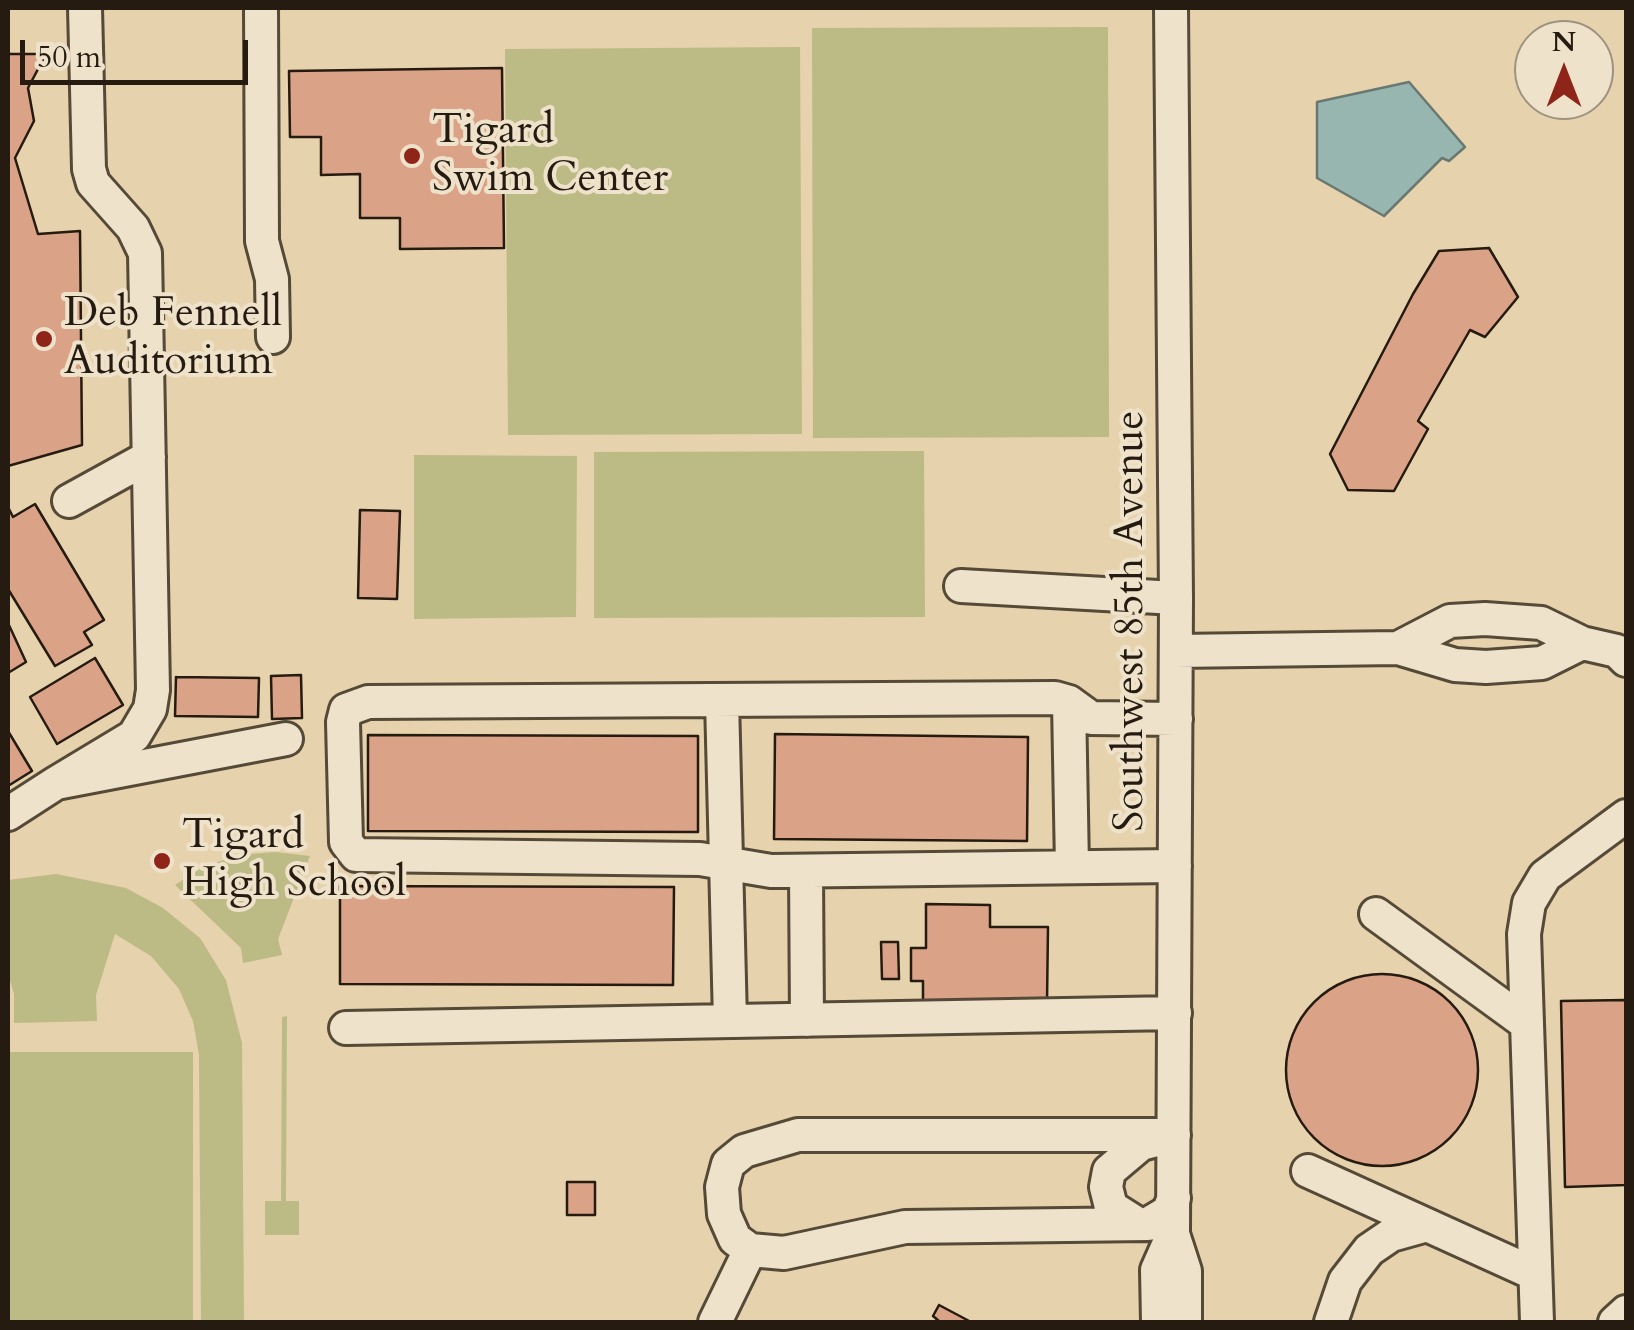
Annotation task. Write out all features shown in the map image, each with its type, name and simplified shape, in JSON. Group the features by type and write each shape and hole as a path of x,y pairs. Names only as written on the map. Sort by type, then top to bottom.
{"street":[{"path":"8,814 134,736 150,709 146,254 133,228 93,182 89,169 85,8"},
{"path":"261,8 262,241 272,279 274,338"},
{"name":"Southwest 85th Avenue","path":"1171,8 1176,598 1174,1234 1185,1270 1185,1322"},
{"path":"69,501 148,457"},
{"path":"961,586 1176,598"},
{"path":"1398,648 1450,621 1485,619 1541,623 1582,643 1599,644 1626,660"},
{"path":"1176,651 1398,648 1456,665 1486,667 1542,663 1582,643"},
{"path":"1175,866 772,871 700,859 356,855 346,842 343,722 346,710 356,703 722,700 1070,702 1092,718 1176,720"},
{"path":"722,700 730,1020"},
{"path":"1070,702 1072,867"},
{"path":"56,783 286,739"},
{"path":"1539,1318 1524,934 1529,903 1544,876 1626,816"},
{"path":"806,871 807,1020"},
{"path":"1376,914 1527,1024"},
{"path":"346,1028 1174,1013"},
{"path":"1174,1135 836,1134 768,1140 744,1150 728,1164 722,1187 724,1214 736,1239 750,1250 784,1253 906,1227 1138,1224 1159,1220 1174,1198"},
{"path":"1138,1224 1112,1207 1106,1187 1109,1171 1142,1144 1174,1135"},
{"path":"1308,1171 1535,1274"},
{"path":"1331,1322 1345,1281 1369,1250 1391,1235 1427,1225"},
{"name":"Southwest 85th Avenue","path":"1158,1322 1158,1270 1174,1234"},
{"path":"715,1322 750,1250"},
{"path":"1615,1322 1626,1312"}],"shaded area":[{"path":"1108,27 1109,437 813,438 812,28"},
{"path":"800,47 802,434 508,435 505,49"},
{"path":"924,451 925,617 594,618 594,452"},
{"path":"414,455 577,456 576,617 414,619"},
{"path":"275,852 310,856 278,939 282,955 243,963 241,948 175,885 203,867 239,855"},
{"path":"56,874 126,888 163,908 200,938 226,980 242,1043 244,1322 201,1322 199,1055 193,1021 179,989 151,956 115,934 96,995 97,1021 14,1023 14,994 8,974 8,880"},
{"path":"287,1016 286,1201 299,1201 299,1235 265,1235 265,1201 281,1201 282,1017"},
{"path":"8,1052 193,1052 193,1322 8,1322"}],"water":[{"path":"1409,82 1465,147 1449,161 1442,158 1384,216 1317,178 1317,102"}],"building":[{"name":"Deb Fennell Auditorium","path":"8,54 46,54 28,88 34,121 15,158 38,234 80,231 82,445 8,466"},
{"name":"Tigard Swim Center","path":"502,68 504,248 400,249 400,218 360,218 360,174 321,175 321,137 290,137 289,71"},
{"path":"1489,248 1518,297 1485,337 1470,330 1418,421 1428,429 1394,491 1348,490 1330,454 1413,294 1439,251"},
{"path":"35,504 104,620 84,632 92,645 55,666 8,589 8,507 13,517"},
{"path":"360,510 400,511 397,599 358,598"},
{"path":"8,623 26,662 8,673"},
{"path":"95,658 123,705 57,744 30,697"},
{"path":"301,675 302,718 272,719 271,676"},
{"path":"176,677 259,678 258,717 175,716"},
{"path":"8,731 32,771 8,786"},
{"path":"775,734 1028,737 1027,841 774,839"},
{"path":"368,735 698,736 698,832 368,831"},
{"path":"340,886 674,887 673,985 340,984"},
{"path":"926,904 990,905 990,927 1048,927 1047,1002 923,1001 923,981 911,981 911,948 926,948"},
{"path":"881,942 898,942 899,979 882,979"},
{"path":"1382,974 1419,981 1450,1002 1471,1033 1478,1070 1471,1107 1450,1138 1419,1159 1382,1166 1345,1159 1314,1138 1293,1107 1286,1070 1293,1033 1314,1002 1345,981"},
{"path":"1626,1000 1626,1185 1565,1187 1561,1001"},
{"path":"567,1182 595,1182 595,1215 567,1215"},
{"path":"939,1305 971,1322 940,1322 933,1316"}],"place":[{"name":"Tigard Swim Center","path":"412,156"},
{"name":"Deb Fennell Auditorium","path":"44,339"},
{"name":"Tigard High School","path":"162,861"}]}
